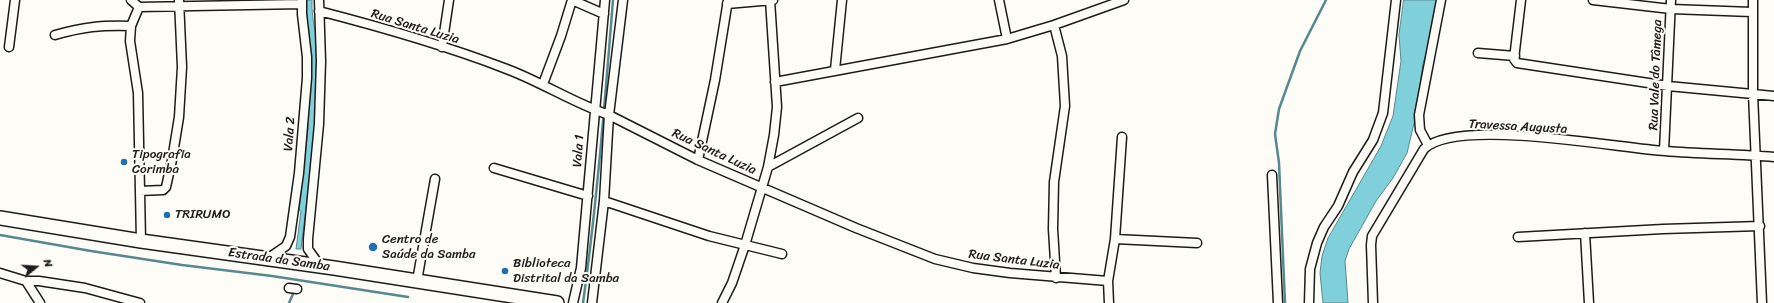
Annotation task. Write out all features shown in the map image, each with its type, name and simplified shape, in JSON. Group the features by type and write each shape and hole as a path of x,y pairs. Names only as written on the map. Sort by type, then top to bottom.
{"main road":[{"name":"Estrada da Samba","path":"0,218 141,241 320,266 557,303"},
{"name":"Estrada da Samba","path":"0,226 120,246 279,267 506,303"}],"street":[{"path":"9,47 15,0"},
{"path":"131,0 140,6 179,3 302,2"},
{"name":"Vala 2","path":"319,0 321,61 319,124 308,249 320,266"},
{"path":"442,47 449,0"},
{"path":"543,84 561,36 572,0 604,14"},
{"name":"Vala 1","path":"574,303 581,268 605,0"},
{"path":"592,303 604,201 607,114 624,0"},
{"path":"722,303 732,282 745,245 768,167 777,107 770,0"},
{"path":"698,160 715,80 728,2 773,0"},
{"path":"835,70 842,0"},
{"path":"999,0 1007,39"},
{"path":"775,82 1007,39 1054,26 1124,0"},
{"path":"1309,303 1310,269 1317,243 1324,227 1338,206 1353,172 1373,140 1383,113 1396,0"},
{"path":"1373,303 1372,236 1424,149 1428,145 1420,130 1419,115 1441,0"},
{"path":"1521,0 1515,56 1517,63 1668,86 1774,96"},
{"path":"1593,0 1671,9 1752,12"},
{"name":"Rua Vale do Tâmega","path":"1664,151 1671,0"},
{"path":"1753,0 1753,94 1757,156 1762,303"},
{"name":"Vala 2","path":"267,259 286,246 290,237 299,173 307,78 302,2"},
{"path":"140,191 163,190 166,186 174,154 179,117 182,67 179,3"},
{"path":"140,6 130,26 130,41 138,93 141,241"},
{"name":"Rua Santa Luzia","path":"319,11 442,47 505,68 543,84 595,110 607,114 698,160 856,228 935,259 973,268 1056,278 1108,281"},
{"path":"55,35 101,25 130,26"},
{"path":"1054,26 1062,56 1065,106 1054,182 1053,229 1056,278"},
{"path":"1478,53 1515,56"},
{"path":"768,167 858,118"},
{"name":"Travessa Augusta","path":"1428,145 1434,142 1453,138 1484,135 1530,137 1664,151 1774,157"},
{"path":"1109,303 1108,281 1115,239 1122,137"},
{"path":"494,168 588,196"},
{"path":"1272,175 1278,303"},
{"path":"417,281 435,179"},
{"path":"604,201 709,236 782,254"},
{"path":"1518,237 1760,226"},
{"path":"1585,233 1589,303"},
{"path":"1115,239 1196,243"},
{"path":"0,273 26,281 39,281 85,288 140,303"},
{"path":"26,281 40,303"}],"water":[{"path":"304,0 312,0 318,50 318,81 317,105 301,249 296,249 308,129 305,106"},
{"path":"1404,0 1437,0 1432,35 1423,63 1416,115 1407,153 1393,178 1376,201 1349,249 1345,261 1348,303 1323,303 1320,273 1322,256 1328,238 1381,146 1393,116 1401,61 1399,35"}],"waterway":[{"path":"583,303 597,189 613,0"},
{"path":"1285,303 1279,163 1275,134 1279,109 1300,51 1326,0"},
{"path":"0,235 182,265 272,276 408,297"},
{"path":"289,303 293,294"}],"place":[{"name":"Tipografia Corimba","path":"124,162"},
{"name":"TRIRUMO","path":"167,215"},
{"name":"Centro de Saúde da Samba","path":"373,247"},
{"name":"Biblioteca Distrital da Samba","path":"505,271"}]}
